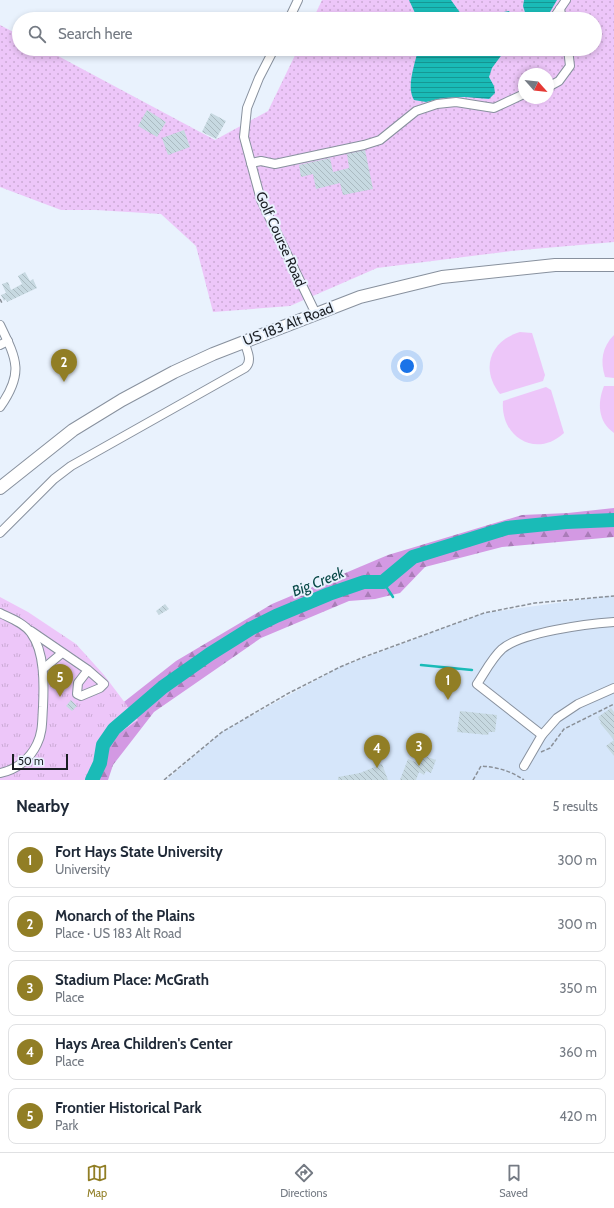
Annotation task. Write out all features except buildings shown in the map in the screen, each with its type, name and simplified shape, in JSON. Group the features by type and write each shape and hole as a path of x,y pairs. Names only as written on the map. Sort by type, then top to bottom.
{"highway":[{"name":"US 183 Alt Road","path":"0,488 73,430 122,400 174,372 244,341 360,297 442,277 555,265 614,265"}],"street":[{"path":"292,12 298,0"},
{"path":"558,12 566,0"},
{"name":"Golf Course Road","path":"270,56 259,78 247,108 244,137 261,200 316,314"},
{"path":"554,84 559,81 570,66 569,56"},
{"path":"251,163 261,161 275,164 364,145 380,140 416,111 437,104 456,102 494,108 518,97"},
{"path":"0,325 4,343 14,356 15,376 8,396 0,407"},
{"path":"0,533 54,479 71,466 248,365 249,359 244,341"},
{"path":"0,612 25,627 88,670"},
{"path":"542,735 477,684 492,661 503,649 525,638 585,624 614,622"},
{"path":"0,773 12,769 22,763 30,754 37,744 42,725 44,682 43,669 31,633 25,627"},
{"path":"43,669 62,653"},
{"path":"524,766 542,735 557,718 578,704 614,688"}],"path":[{"path":"0,299 2,303"},
{"path":"164,780 222,732 287,694 340,667 364,657 484,613 535,603 614,596"},
{"path":"530,755 534,756 550,748 564,729 614,704"},
{"path":"473,780 481,766 495,767 507,771 524,780"}],"shaded area":[{"path":"409,0 451,0 460,12 415,12"},
{"path":"524,0 557,0 550,12 525,12 523,6"},
{"path":"416,56 501,56 492,68 489,77 494,86 495,93 489,99 465,97 443,98 426,102 414,100 411,88 413,68"},
{"path":"614,596 614,780 166,780 222,732 340,667 484,613"}],"green space":[{"path":"322,0 614,0 614,242 511,251 377,268 290,306 213,312 196,246 161,214 96,210 61,210 0,187 0,25 12,31 12,56 58,56 215,140 268,111 295,56 602,56 602,12 316,12"},
{"path":"520,332 532,333 545,375 543,381 500,394 490,375 491,357 501,342"},
{"path":"614,335 614,378 605,377 602,360 607,344"},
{"path":"604,386 614,386 614,433 605,423 600,412 600,399"},
{"path":"546,387 551,390 564,433 553,441 542,444 532,444 522,440 514,434 507,425 503,401"},
{"path":"614,508 614,537 502,547 425,567 400,593 375,599 349,601 261,638 154,712 113,765 108,780 56,780 87,731 176,661 272,604 388,555 522,515 568,513"},
{"path":"0,597 28,612 76,644 104,675 138,720 103,745 100,763 92,780 0,780"}],"waterway":[{"name":"Big Creek","path":"92,780 100,763 103,745 114,729 163,687 210,654 250,629 276,616 329,594 364,582 383,582 413,557 507,528 566,522 614,520"},
{"path":"383,582 393,597"},
{"path":"421,665 472,670"}],"place":[{"name":"Monarch of the Plains","path":"64,382"},
{"name":"Frontier Historical Park","path":"60,697"},
{"name":"Fort Hays State University","path":"448,700"},
{"name":"Stadium Place: McGrath","path":"419,766"},
{"name":"Hays Area Children's Center","path":"377,768"}]}
